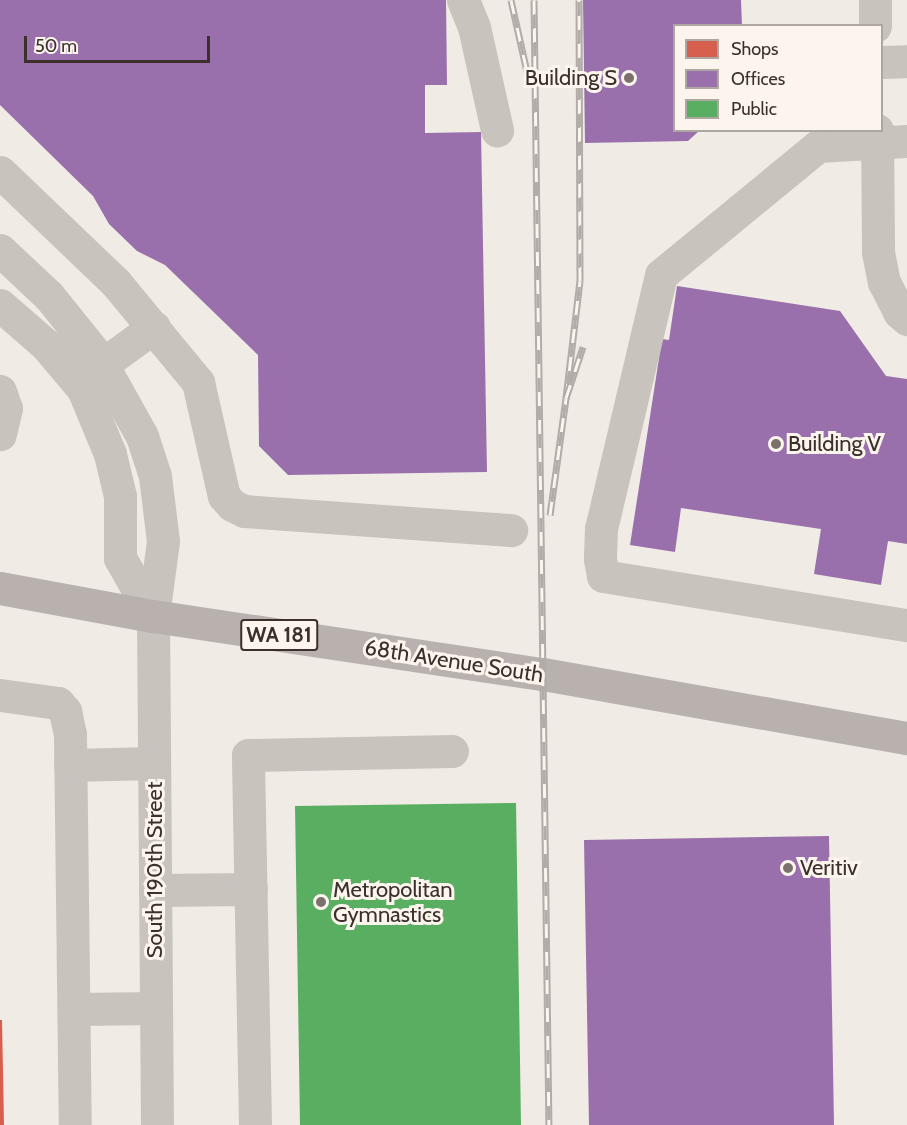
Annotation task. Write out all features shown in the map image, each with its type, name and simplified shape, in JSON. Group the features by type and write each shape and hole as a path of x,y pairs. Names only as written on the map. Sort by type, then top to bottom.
{"main road":[{"name":"68th Avenue South","path":"0,588 153,616 551,675 907,738"}],"street":[{"path":"464,0 474,27 497,130"},
{"path":"875,0 875,24"},
{"path":"883,62 907,61"},
{"path":"903,315 884,282 879,252 887,138 818,146 661,274 601,528 600,559 603,576 907,625"},
{"path":"0,172 116,283 198,382 224,496 232,505 244,511 511,530"},
{"name":"South 190th Street","path":"0,250 49,296 103,364 142,436 154,476 163,541 153,616 156,1125"},
{"name":"South 190th Street","path":"0,305 39,337 83,390 110,454 120,496 120,558 153,616"},
{"path":"103,364 154,327"},
{"path":"0,391 6,408 0,434"},
{"path":"0,695 58,703 65,711 70,765 75,1125"},
{"path":"255,1125 248,755 452,751"},
{"path":"70,765 154,764"},
{"path":"155,890 251,889"},
{"path":"74,1009 156,1008"}],"building: Shops":[{"path":"0,1020 2,1020 4,1125 0,1125"}],"building: Offices":[{"path":"0,0 446,0 447,85 425,85 425,133 481,132 487,472 288,475 259,446 258,355 165,265 137,251 109,224 93,196 0,105"},
{"name":"Building S","path":"583,0 741,0 742,24 673,24 673,132 698,132 688,141 585,143"},
{"name":"Building V","path":"677,286 840,311 886,376 907,379 907,544 888,541 881,585 814,574 821,529 681,508 675,552 630,545 662,339 669,340"},
{"path":"829,836 834,1125 589,1125 584,840"}],"building: Public":[{"path":"516,803 521,1125 300,1125 295,806"}],"railway":[{"path":"511,0 528,76"},
{"path":"534,0 549,1125"},
{"path":"566,398 580,281 579,0"},
{"path":"550,515 566,398 583,347"}],"place":[{"name":"Building S","path":"629,78"},
{"name":"Building V","path":"776,444"},
{"name":"Veritiv","path":"788,868"},
{"name":"Metropolitan Gymnastics","path":"321,902"}]}
